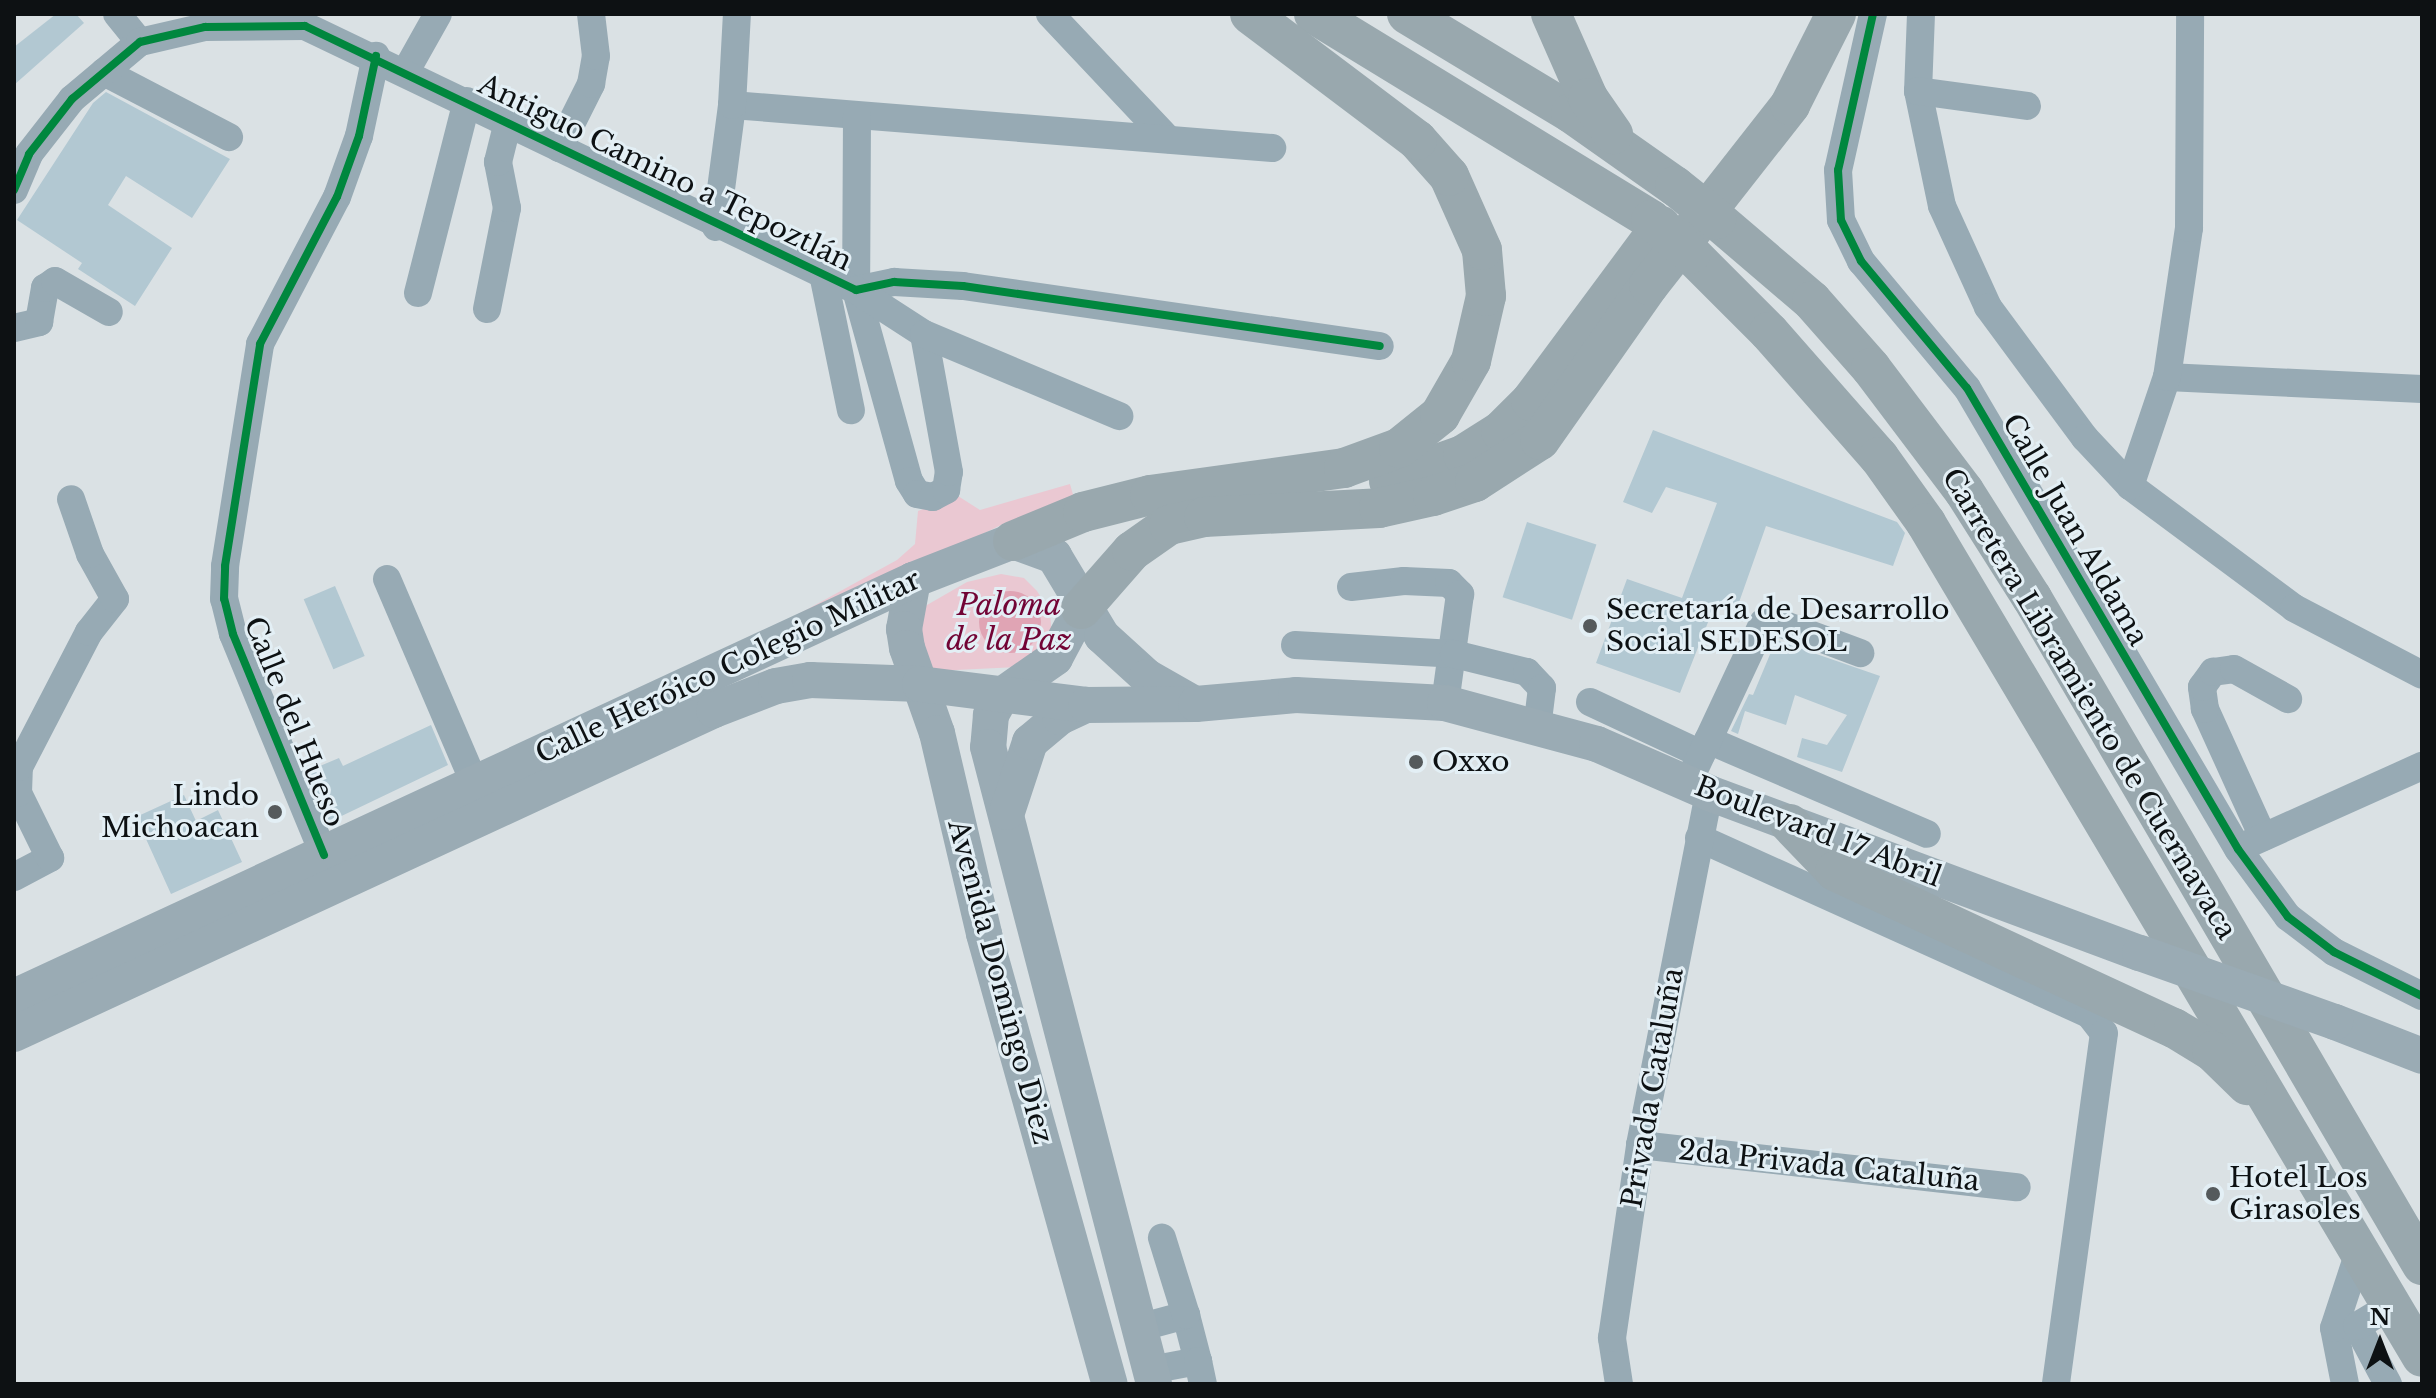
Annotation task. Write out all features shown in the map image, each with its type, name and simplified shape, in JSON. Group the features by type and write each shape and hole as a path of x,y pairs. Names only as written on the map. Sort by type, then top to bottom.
{"highway":[{"path":"1013,541 1083,512 1150,495 1344,468 1399,448 1440,415 1471,361 1486,296 1482,250 1449,176 1417,140 1250,14"},
{"name":"Carretera Libramiento de Cuernavaca","path":"1314,14 1651,220 1691,254 1769,332 1879,457 1926,523 2306,1155 2420,1354"},
{"name":"Carretera Libramiento de Cuernavaca","path":"1407,14 1625,151 1675,186 1812,301 1871,368 1964,491 2032,598 2422,1265"},
{"path":"1551,14 1588,98 1625,151"},
{"path":"1269,478 1374,485 1463,455 1501,431 1531,401 1626,269 1736,136 1773,85 1804,30 1807,14"},
{"path":"1081,609 1132,551 1169,525 1204,517 1379,508 1433,496 1475,482 1540,440 1649,285 1790,105 1836,14"},
{"path":"1790,824 1835,871 2174,1028 2212,1051 2306,1155"}],"main road":[{"path":"1013,541 1054,556 1081,609 1147,677 1196,704"},
{"name":"Calle Heróico Colegio Militar","path":"14,997 913,580 1013,541"},
{"name":"Avenida Domingo Diez","path":"913,580 904,629 937,733 984,934 1110,1384"},
{"path":"1002,695 1055,658 1081,609"},
{"name":"Calle Heróico Colegio Militar","path":"14,1034 754,694 810,680 920,684 1002,695"},
{"name":"Avenida Domingo Diez","path":"1002,695 991,715 988,747 1152,1377"},
{"name":"Boulevard 17 Abril","path":"1002,695 1086,705 1196,704 1296,695 1445,703 1597,744 1702,768 1790,824 2422,1056"},
{"path":"1007,813 1030,742 1050,723 1086,705"},
{"path":"984,934 1032,922"}],"street":[{"path":"117,14 140,42"},
{"path":"406,71 438,14"},
{"path":"559,148 591,84 596,56 591,14"},
{"path":"716,227 732,105 737,14"},
{"path":"1050,14 1168,139"},
{"name":"Calle Juan Aldama","path":"1873,14 1838,170 1841,220 1861,261 1967,388 2251,843 2288,917 2334,952 2422,996"},
{"path":"1921,14 1918,91 1942,206 1988,307 2085,438 2130,486 2294,608 2422,675"},
{"path":"2130,486 2167,377 2189,228 2190,14"},
{"name":"Antiguo Camino a Tepoztlán","path":"14,190 29,154 72,99 140,42 205,27 306,20 716,227 824,279 856,290 894,282 963,286 1380,346"},
{"name":"Calle del Hueso","path":"324,855 233,634 224,599 225,566 260,344 337,197 359,136 376,56"},
{"path":"104,72 229,137"},
{"path":"1918,91 2027,106"},
{"path":"418,293 467,101"},
{"path":"732,105 1272,148"},
{"path":"857,116 856,290 909,481 917,494 933,497 946,490 949,472 924,334"},
{"path":"487,309 507,208 498,162 508,122"},
{"path":"824,279 851,410"},
{"path":"14,328 39,322 45,288 55,281 109,312"},
{"path":"856,290 924,334 1119,416"},
{"path":"2167,377 2422,389"},
{"path":"14,877 50,858 18,793 19,767 89,632 115,599 90,554 71,499"},
{"path":"387,579 475,784"},
{"path":"1351,587 1404,581 1449,583 1460,594 1445,703"},
{"name":"Privada Cataluña","path":"1619,1384 1612,1338 1640,1145 1699,838 1702,768 1763,623 1777,622 1860,653"},
{"path":"1295,645 1454,654 1539,679 1537,728"},
{"path":"2288,699 2234,669 2213,672 2202,687 2205,709 2251,843 2422,766"},
{"path":"1590,702 1702,768 1927,834"},
{"path":"1699,838 2089,1014 2104,1033 2056,1384"},
{"name":"2da Privada Cataluña","path":"1640,1145 2017,1187"},
{"path":"1152,1377 1200,1373 1162,1238"},
{"path":"2345,1384 2334,1328 2360,1249"},
{"path":"2392,1305 2357,1326 2384,1378 2420,1354"},
{"path":"1138,1328 1186,1315"}],"shaded area":[{"path":"1070,484 1074,498 1005,523 789,629 786,621 897,560 915,544 918,511 958,496 980,510"},
{"path":"1001,574 1024,578 1037,591 1050,612 1052,638 1018,667 935,671 920,659 915,622 927,605 967,582"}],"water":[{"name":"Paloma de la Paz","path":"1010,591 1022,593 1032,600 1039,610 1039,634 1032,644 1022,651 1010,653 998,651 988,644 981,634 979,622 981,610 988,600 998,593"}],"building":[{"path":"56,14 76,14 84,23 14,85 14,47"},
{"path":"106,92 230,159 192,218 126,176 108,205 172,248 135,306 78,269 82,263 17,220 93,103"},
{"path":"1653,430 1897,522 1905,533 1893,566 1766,526 1737,608 1716,602 1680,693 1596,663 1627,579 1682,598 1717,503 1666,487 1652,513 1623,502"},
{"path":"1527,522 1596,545 1572,620 1503,597"},
{"path":"335,586 365,656 333,669 304,599"},
{"path":"1776,640 1880,676 1842,772 1797,757 1802,738 1827,745 1847,715 1795,695 1786,725 1745,711 1738,734 1731,731 1749,694 1753,695"},
{"path":"431,725 448,765 329,822 308,771 339,758 343,766"},
{"path":"184,795 196,821 218,810 242,862 171,894 136,817"}],"cycle path":[{"path":"1873,14 1838,170 1841,220 1861,261 1967,388 2238,849 2288,917 2334,952 2422,996"},
{"path":"14,190 29,154 72,99 140,42 205,27 305,26 856,290 894,282 963,286 1380,346"},
{"path":"324,855 233,634 224,599 225,566 260,344 337,197 359,136 376,56"}],"place":[{"name":"Secretaría de Desarrollo Social SEDESOL","path":"1590,626"},
{"name":"Oxxo","path":"1416,762"},
{"name":"Lindo Michoacan","path":"275,812"},
{"name":"Hotel Los Girasoles","path":"2213,1194"}]}
